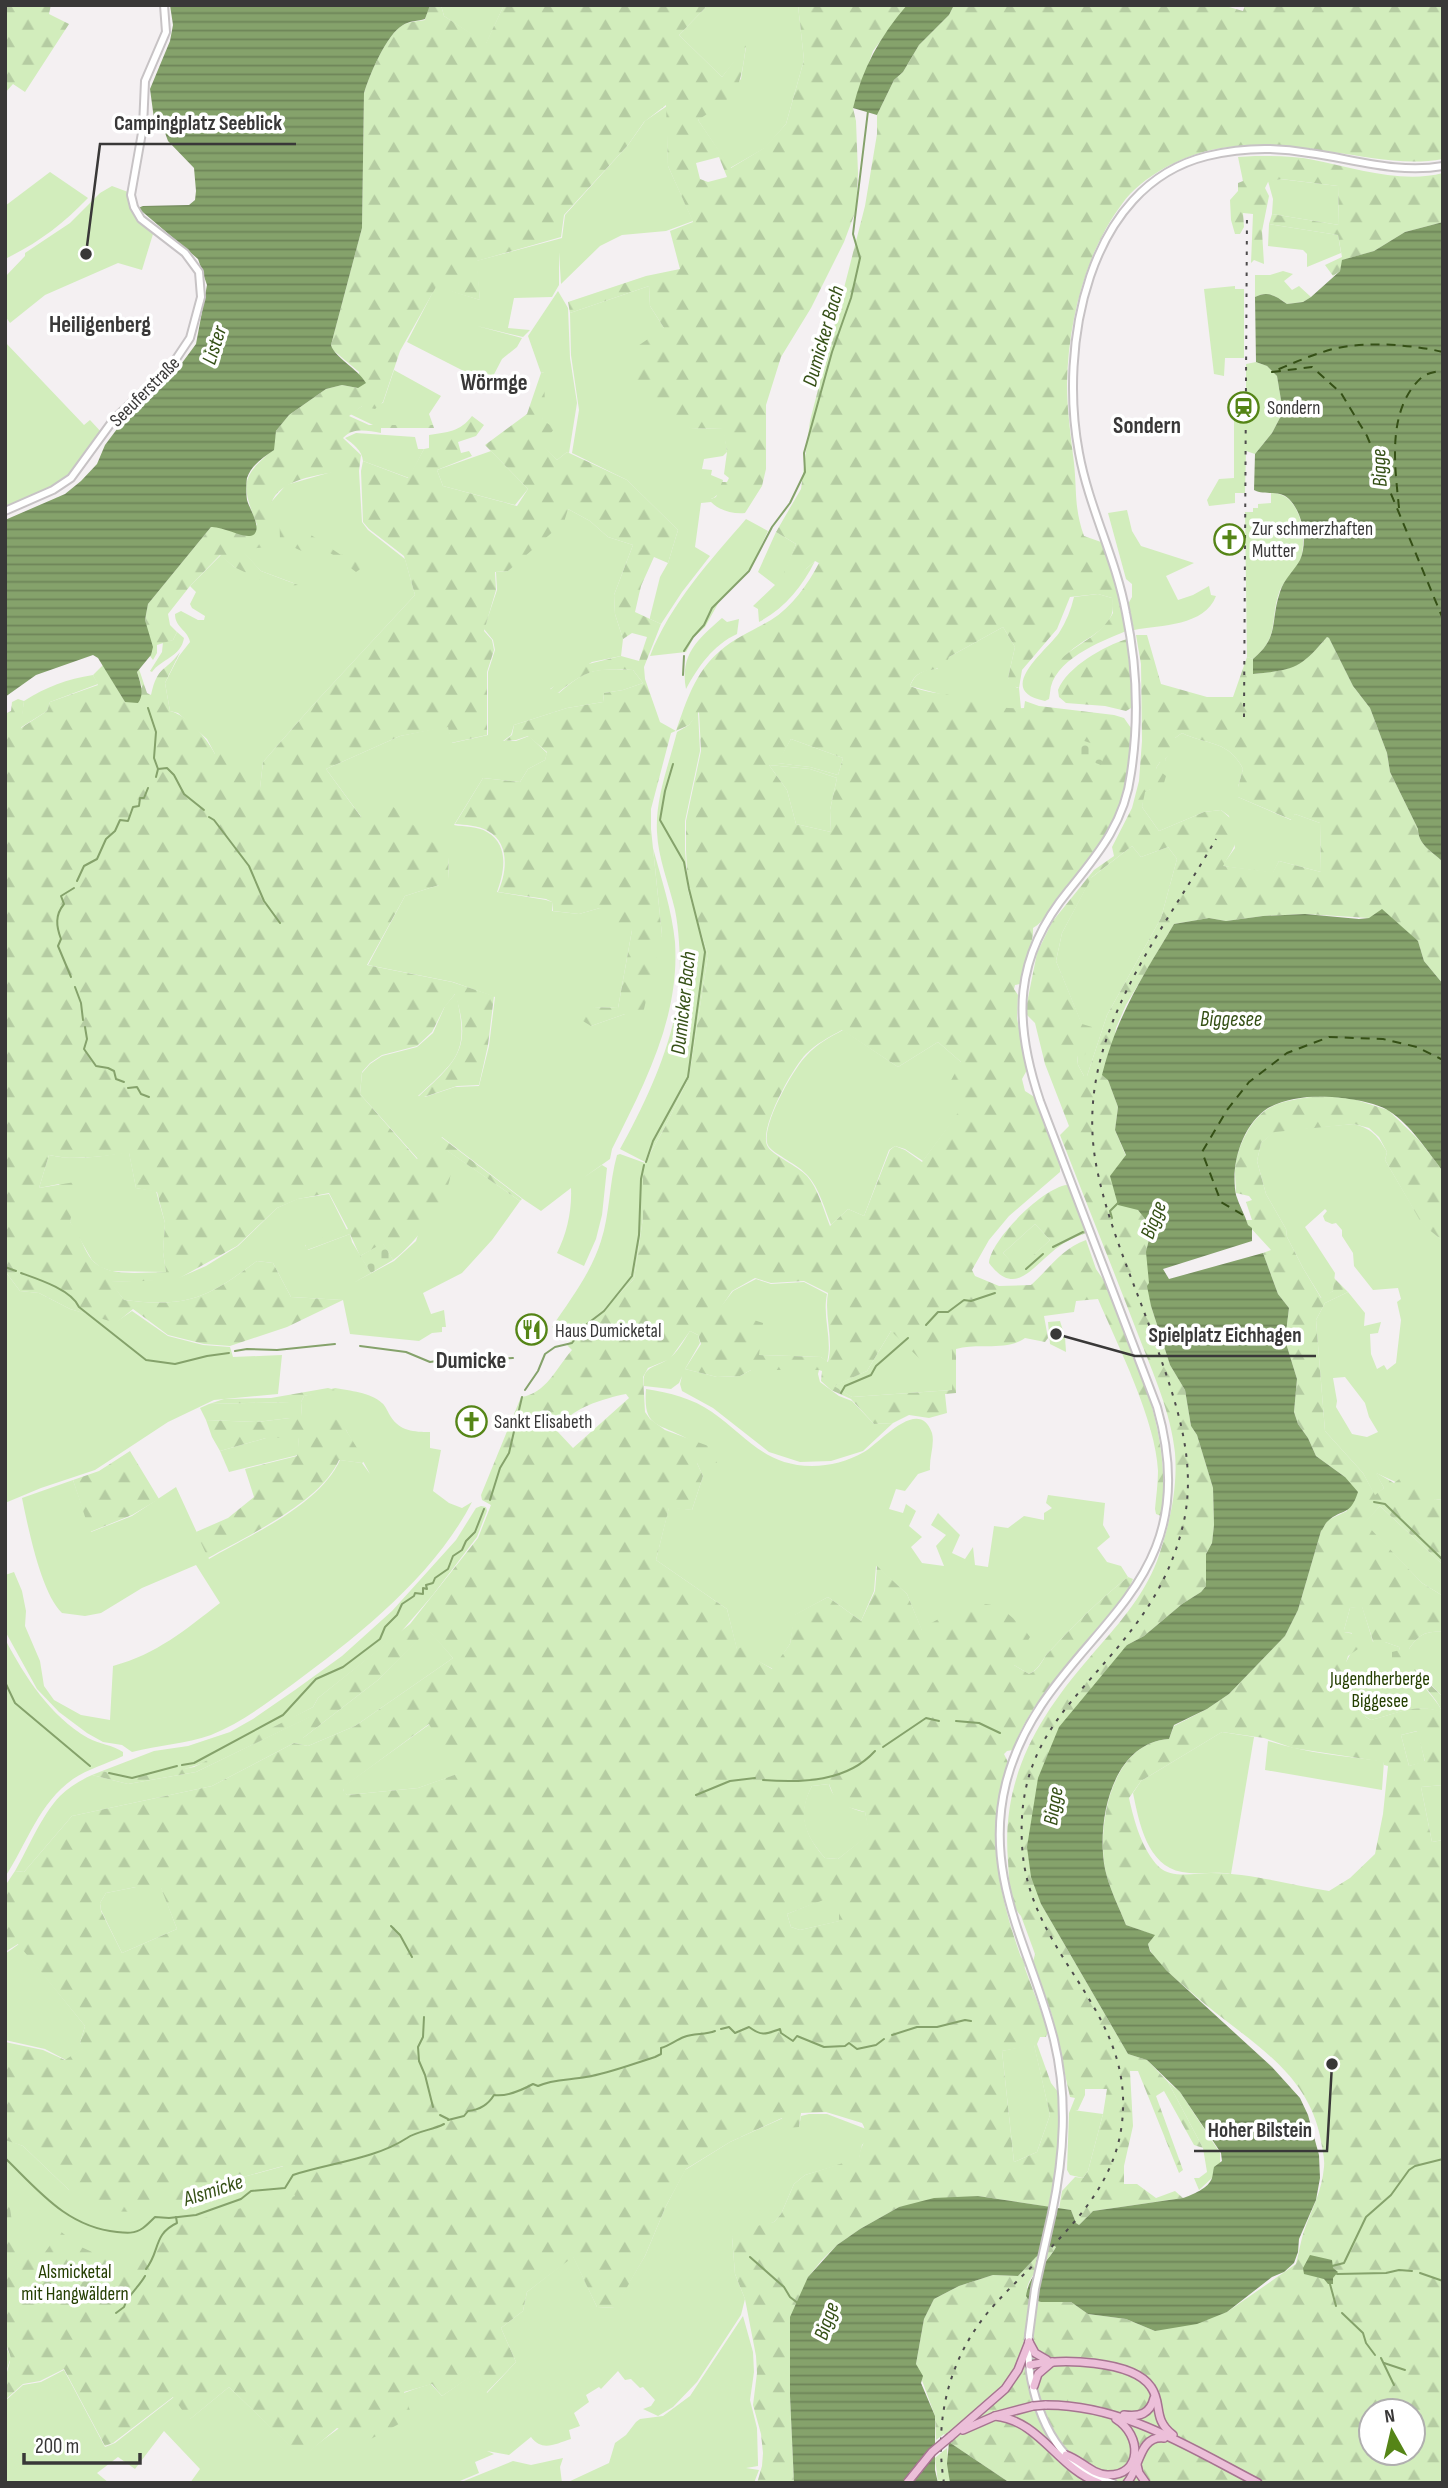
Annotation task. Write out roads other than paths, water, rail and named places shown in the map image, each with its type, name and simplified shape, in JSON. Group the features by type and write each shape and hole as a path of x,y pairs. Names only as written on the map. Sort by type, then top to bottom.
{"main road":[{"name":"Seeuferstraße","path":"5,512 54,490 71,478 114,419 174,362 190,338 201,297 199,272 185,253 141,219 131,195 143,127 145,82 166,32 164,5"},
{"path":"1113,2483 1085,2472 1066,2455 1049,2428 1034,2386 1030,2365 1029,2338 1035,2289 1057,2190 1064,2122 1060,2073 1048,2020 1021,1946 1005,1891 1000,1845 1003,1798 1019,1746 1036,1713 1123,1606 1145,1572 1160,1534 1168,1492 1167,1457 1157,1407 1030,1070 1022,1028 1022,992 1028,963 1039,932 1058,903 1104,848 1127,796 1136,717 1130,634 1121,592 1079,456 1073,402 1074,356 1082,310 1100,254 1117,220 1135,197 1157,178 1184,163 1221,153 1256,149 1310,153 1390,167 1415,169 1443,166"},
{"path":"1029,2338 1038,2356 1054,2361"},
{"path":"906,2483 932,2452 973,2421 1006,2389 1018,2370 1029,2338"},
{"path":"1034,2386 1038,2374 1054,2361"},
{"path":"1030,2365 1054,2361 1094,2363 1118,2368 1146,2381 1153,2389 1160,2421 1178,2441"},
{"path":"973,2421 1045,2405 1142,2415 1150,2409 1154,2397"},
{"path":"1066,2455 1102,2474 1113,2474 1127,2468 1136,2449 1133,2438 1126,2426 1107,2413"},
{"path":"1107,2413 1178,2441 1258,2483"},
{"path":"995,2416 1019,2421 1073,2468 1099,2483"},
{"path":"1127,2483 1146,2443 1152,2438 1178,2441"},
{"path":"1137,2464 1146,2483"}],"water":[{"name":"Lister","path":"170,5 430,5 425,19 405,24 391,37 374,66 364,93 362,228 331,345 366,383 358,388 342,385 326,389 289,415 276,431 274,450 255,465 247,478 247,500 256,523 256,532 245,536 211,527 148,604 145,620 153,647 151,655 137,672 142,692 138,703 125,702 98,658 93,655 36,675 5,697 5,520 65,494 81,481 97,464 105,445 123,421 179,367 196,344 207,285 198,259 138,208 189,205 195,200 194,168 168,141 164,130 154,119 150,89 170,41 173,25"},
{"path":"907,5 954,5 949,15 919,45 903,72 894,80 877,115 853,108 861,80 873,54"},
{"name":"Bigge","path":"1443,222 1443,862 1420,839 1418,829 1390,772 1387,753 1370,708 1353,686 1329,638 1303,662 1287,669 1253,674 1253,659 1262,651 1271,636 1280,592 1300,560 1304,545 1301,520 1289,499 1281,494 1254,490 1255,454 1272,433 1283,412 1277,376 1267,366 1256,362 1255,297 1268,294 1287,304 1303,302 1340,271 1342,260 1374,251 1405,232"},
{"name":"Biggesee","path":"1382,909 1418,941 1424,961 1443,984 1443,1171 1412,1131 1397,1117 1377,1105 1324,1096 1283,1102 1259,1115 1245,1135 1237,1159 1236,1195 1248,1225 1252,1228 1252,1241 1163,1269 1169,1279 1263,1253 1278,1294 1289,1308 1285,1340 1297,1379 1294,1412 1298,1424 1316,1456 1345,1477 1358,1492 1349,1509 1333,1517 1321,1531 1298,1610 1285,1636 1229,1694 1207,1709 1174,1725 1169,1739 1149,1744 1133,1755 1112,1788 1103,1830 1105,1869 1126,1925 1155,1935 1148,1944 1150,1951 1166,1970 1272,2067 1300,2098 1308,2115 1319,2155 1320,2178 1316,2200 1299,2239 1294,2263 1227,2312 1197,2324 1155,2331 1126,2319 1088,2314 1071,2302 1028,2299 1026,2296 1031,2281 1056,2247 1053,2245 1036,2257 1018,2276 993,2275 959,2286 934,2299 924,2319 916,2364 923,2376 921,2383 935,2416 935,2470 938,2483 794,2483 790,2317 808,2277 837,2245 899,2207 934,2198 978,2196 1071,2210 1079,2225 1093,2211 1183,2198 1200,2191 1212,2178 1214,2167 1222,2161 1221,2153 1180,2092 1147,2060 1128,2054 1041,1904 1031,1877 1027,1847 1038,1778 1059,1727 1127,1645 1144,1636 1206,1586 1206,1554 1212,1543 1214,1525 1213,1488 1197,1435 1191,1426 1185,1390 1170,1365 1151,1306 1147,1286 1146,1252 1150,1235 1148,1223 1138,1210 1118,1205 1110,1176 1126,1155 1115,1130 1118,1107 1108,1080 1102,1075 1123,1015 1174,924 1209,918 1226,921 1305,914 1359,919 1369,918"},
{"path":"1310,2255 1332,2260 1333,2268 1338,2272 1333,2278 1333,2284 1304,2274 1303,2268"},
{"path":"949,2442 1010,2483 950,2483 947,2464"}],"waterway":[{"name":"Dumicker Bach","path":"684,651 704,625 712,608 749,571 772,527 790,503 805,472 804,453 832,352 851,298 860,258 853,234 868,111"},
{"name":"Dumicker Bach","path":"683,675 684,656"},
{"path":"148,708 156,732 156,777"},
{"name":"Dumicker Bach","path":"646,1162 653,1141 688,1077 705,952 684,862 660,820 673,764"},
{"path":"158,769 167,768 184,794 204,810"},
{"path":"77,881 84,866 97,859 106,839 115,831 120,820 128,821 133,807 139,806 140,798 144,798 148,788"},
{"path":"209,817 249,866 264,901 280,923"},
{"path":"71,977 58,946 61,939 57,921 64,904 61,896 74,888"},
{"path":"75,987 83,1020"},
{"path":"85,1027 87,1039 84,1049 96,1066 114,1071 116,1079 124,1082"},
{"path":"128,1088 137,1087 141,1094 149,1097"},
{"name":"Dumicker Bach","path":"525,1390 538,1371 545,1354 555,1347 572,1343 587,1324 604,1311 632,1276 639,1235 644,1165"},
{"path":"1112,1218 1110,1211 1119,1202"},
{"path":"1053,1247 1083,1232"},
{"path":"1026,1269 1043,1254"},
{"path":"5,1267 16,1271"},
{"path":"21,1273 69,1295 79,1307 146,1360 175,1364 229,1353"},
{"path":"926,1325 938,1312 948,1312 964,1300 971,1301 995,1293"},
{"path":"841,1393 845,1386 871,1375 876,1366 908,1338"},
{"path":"235,1351 335,1344"},
{"path":"360,1346 406,1352 430,1362 462,1357"},
{"path":"468,1357 513,1358"},
{"name":"Dumicker Bach","path":"490,1500 500,1468 509,1453 522,1397"},
{"path":"1374,1502 1385,1504 1443,1560"},
{"name":"Dumicker Bach","path":"182,1765 194,1763 283,1715 316,1679 343,1667 380,1639 385,1627 397,1615 402,1604 415,1593 423,1594 423,1588 427,1589 426,1585 433,1583 435,1578 448,1569 453,1556 462,1550 475,1532 484,1509"},
{"name":"Dumicker Bach","path":"5,1682 15,1703 90,1766"},
{"path":"883,1747 926,1718 939,1721"},
{"path":"956,1721 979,1723 1000,1733"},
{"path":"763,1780 793,1781 838,1775 864,1761 875,1751"},
{"name":"Dumicker Bach","path":"109,1773 132,1778 177,1766"},
{"path":"696,1795 730,1781 755,1778"},
{"path":"391,1926 400,1935 412,1957"},
{"path":"424,2017 423,2037 418,2047 419,2061 433,2107"},
{"name":"Alsmicke","path":"892,2035 917,2027 937,2027 971,2021"},
{"name":"Alsmicke","path":"721,2029 729,2027 735,2033 749,2027 764,2034 780,2029 781,2033 793,2041 797,2036 824,2047 845,2046 849,2043 857,2049 876,2045 884,2039"},
{"name":"Alsmicke","path":"448,2120 464,2116 468,2111 483,2106 494,2095 509,2094 533,2084 538,2086 612,2071 655,2057 661,2054 661,2048 684,2037 715,2031"},
{"path":"440,2115 448,2119"},
{"name":"Alsmicke","path":"5,2158 42,2195 69,2215 99,2229 130,2233 140,2230 155,2217 196,2215 241,2199 251,2191 285,2188 293,2175 381,2151 415,2134 444,2124"},
{"path":"1332,2266 1344,2263 1366,2217 1391,2195 1409,2170 1443,2159"},
{"path":"146,2269 164,2232 177,2223 176,2217"},
{"path":"750,2257 799,2304"},
{"path":"1337,2274 1412,2271"},
{"path":"1420,2273 1443,2281"},
{"path":"116,2313 124,2307 145,2276"},
{"path":"1330,2284 1336,2306"},
{"path":"1342,2313 1363,2333 1366,2343 1375,2355"},
{"path":"1381,2358 1394,2385"},
{"path":"1384,2363 1405,2370"}],"railway":[{"path":"1244,717 1247,213"},
{"path":"944,2483 941,2460 943,2414 947,2392 963,2350 989,2311 1059,2239 1090,2202 1106,2176 1118,2146 1121,2130 1122,2088 1114,2051 1099,2017 1042,1920 1028,1884 1022,1844 1023,1807 1029,1775 1041,1747 1056,1722 1115,1651 1153,1599 1172,1559 1185,1516 1188,1470 1181,1426 1162,1361 1109,1216 1098,1174 1092,1127 1096,1082 1107,1039 1123,998 1144,957 1216,839"}],"place":[{"name":"Campingplatz Seeblick","path":"86,254"},
{"name":"Sondern","path":"1244,407"},
{"name":"Zur schmerzhaften Mutter","path":"1229,539"},
{"name":"Haus Dumicketal","path":"532,1330"},
{"name":"Spielplatz Eichhagen","path":"1056,1334"},
{"name":"Sankt Elisabeth","path":"471,1421"},
{"name":"Hoher Bilstein","path":"1332,2064"}],"district":[{"name":"Heiligenberg","path":"100,324"},
{"name":"Wörmge","path":"494,382"},
{"name":"Sondern","path":"1147,425"},
{"name":"Dumicke","path":"471,1360"}],"park label":[{"name":"Jugendherberge Biggesee","path":"1380,1689"},
{"name":"Alsmicketal mit Hangwäldern","path":"75,2282"}]}
